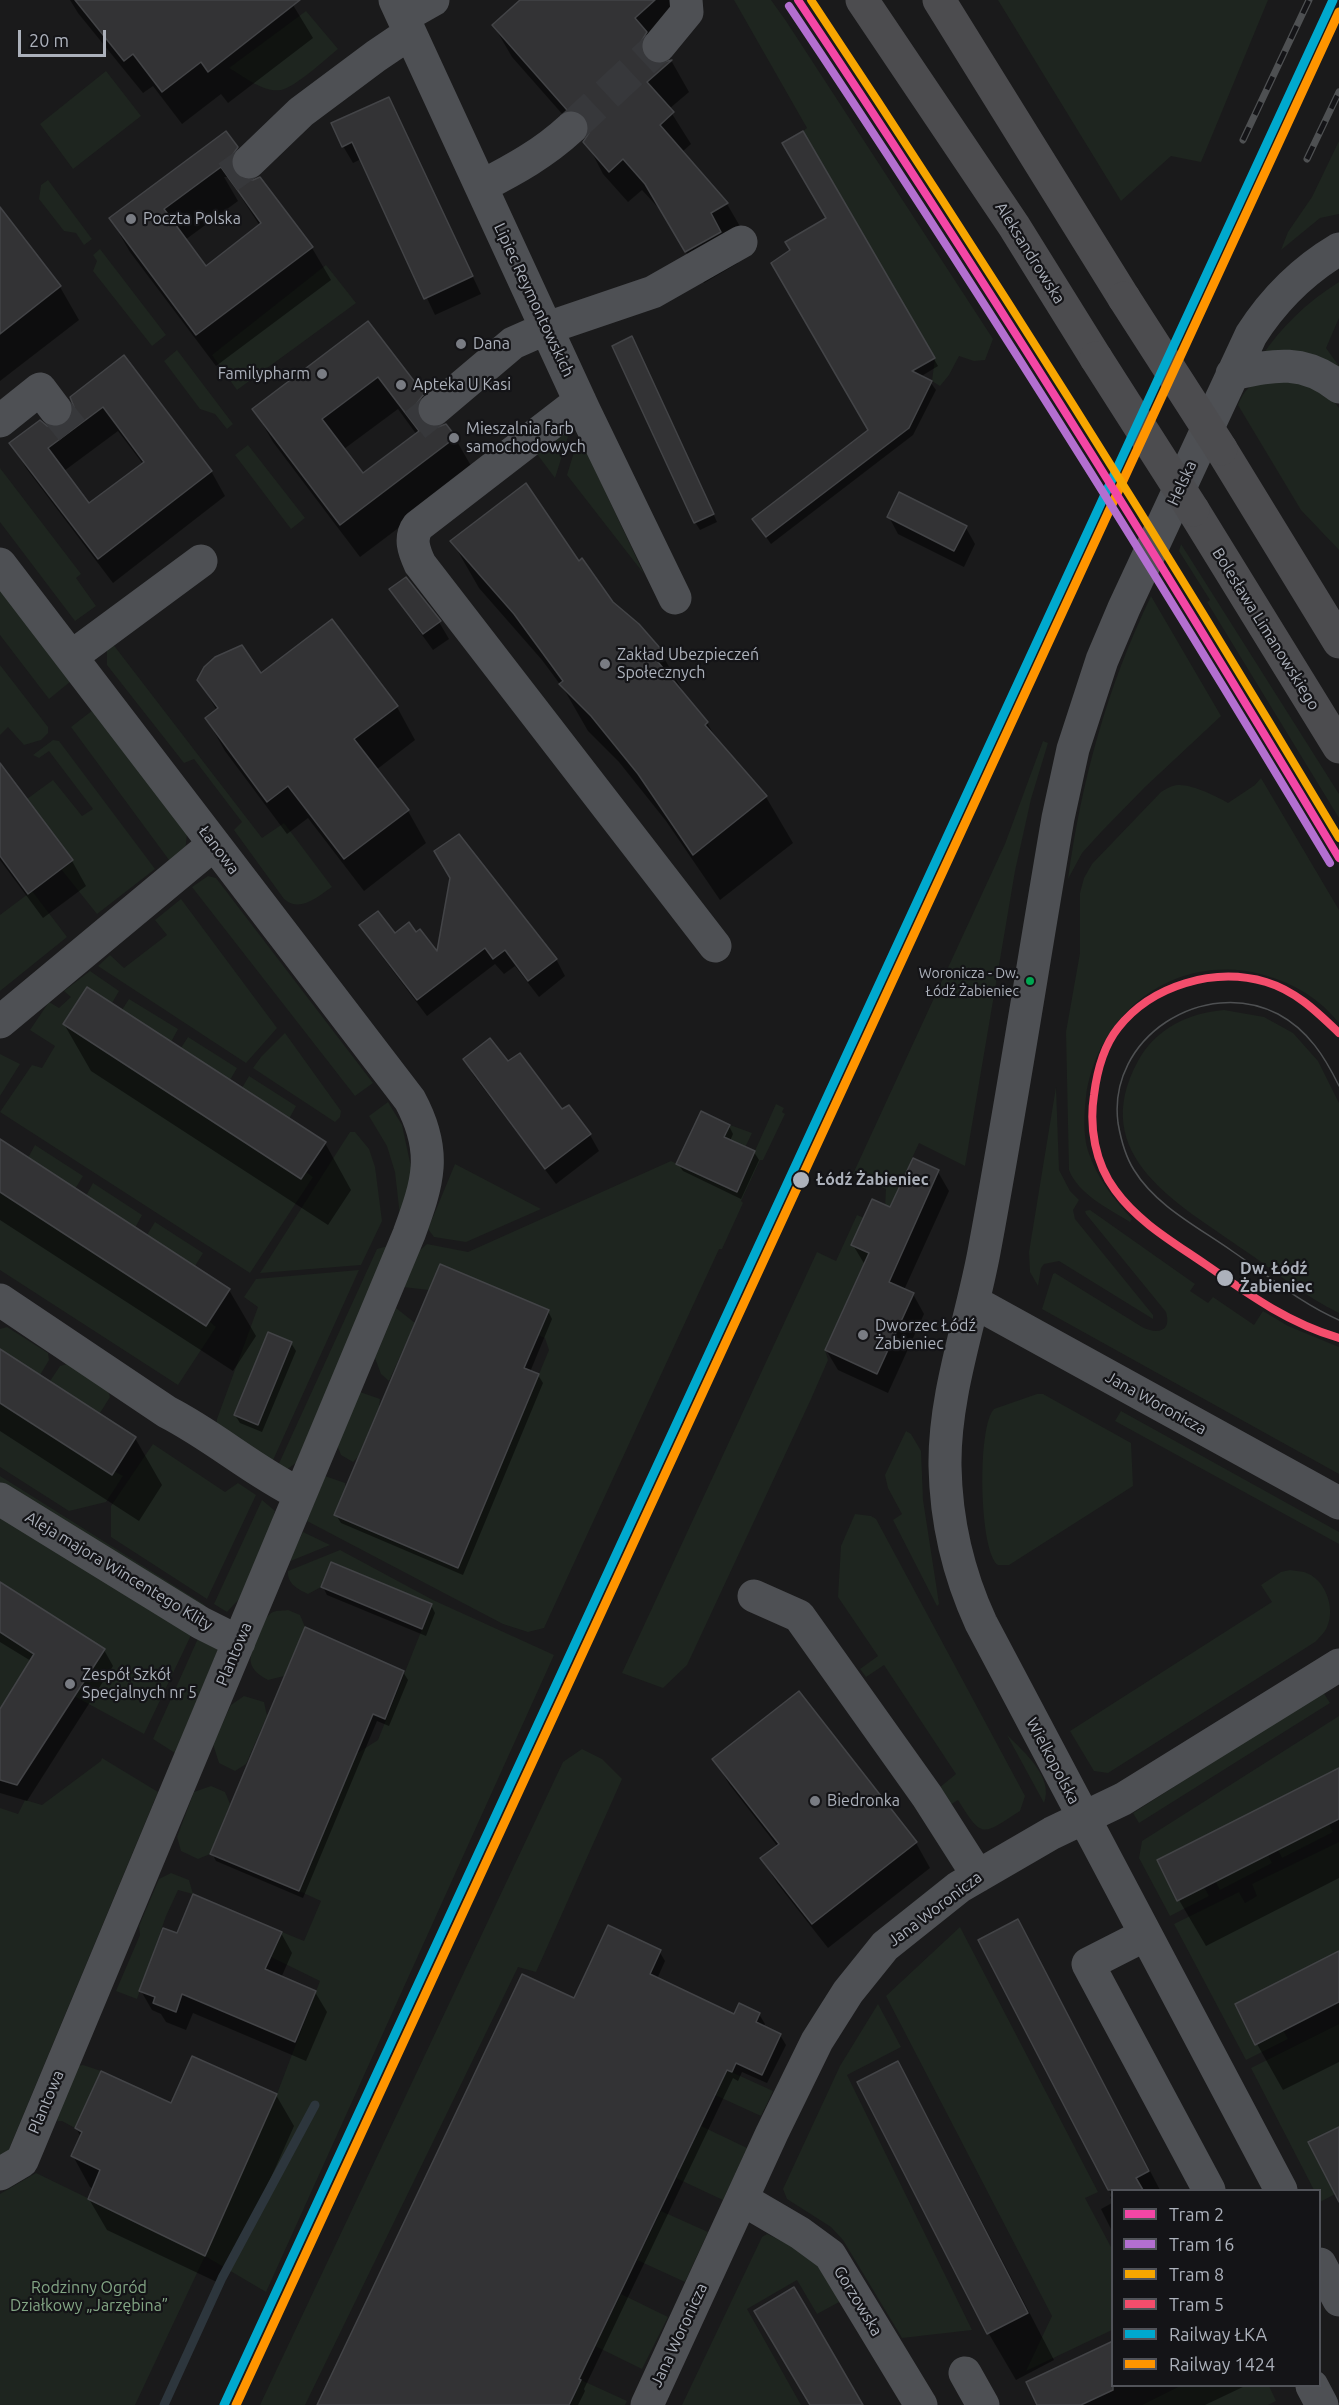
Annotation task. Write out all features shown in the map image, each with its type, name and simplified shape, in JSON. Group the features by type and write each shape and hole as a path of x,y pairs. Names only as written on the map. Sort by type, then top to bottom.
{"main road":[{"name":"Aleksandrowska","path":"862,0 1014,226 1193,510"},
{"path":"939,0 1124,298 1221,449 1339,642"},
{"name":"Bolesława Limanowskiego","path":"1193,510 1339,747"}],"street":[{"path":"249,162 301,112 376,56 403,17 433,0"},
{"path":"659,46 687,12 686,0"},
{"name":"Lipiec Reymontowskich","path":"403,17 580,401 675,598"},
{"path":"482,186 528,162 561,137"},
{"path":"435,409 513,344 547,327 652,292 741,242"},
{"name":"Helska","path":"974,1302 1058,818 1073,749 1094,679 1112,635 1251,335 1276,300 1304,273 1339,249"},
{"path":"1232,374 1279,365 1291,366 1323,374 1339,387"},
{"path":"0,421 40,389 55,409"},
{"path":"580,401 418,526 413,536 414,549 420,564 714,946"},
{"path":"71,657 201,561"},
{"name":"Łanowa","path":"0,564 410,1100 422,1127 426,1143"},
{"path":"0,1022 214,844"},
{"name":"Plantowa","path":"11,2168 239,1642 425,1191 428,1172 426,1143"},
{"path":"0,1300 167,1412 188,1422 268,1479 300,1494"},
{"name":"Jana Woronicza","path":"974,1302 1339,1503"},
{"name":"Wielkopolska","path":"974,1302 947,1435 946,1482 952,1537 962,1578 981,1623 1280,2189"},
{"name":"Aleja majora Wincentego Klity","path":"0,1499 201,1623 239,1642"},
{"path":"754,1596 799,1617 927,1796 978,1876"},
{"name":"Jana Woronicza","path":"647,2405 817,2041 848,1992 885,1946 959,1887 1083,1817 1123,1799 1339,1665"},
{"path":"1145,1935 1088,1964 1208,2189"},
{"name":"Gorzowska","path":"742,2199 800,2233 830,2255 921,2405"},
{"path":"1321,2266 1339,2300"},
{"path":"964,2373 983,2405"},
{"path":"1313,2387 1322,2405"}],"green space":[{"path":"734,0 771,0 786,21 993,339 985,360 974,361 959,356 940,386 932,381 935,358 803,131 807,128"},
{"path":"998,0 1268,0 1201,162 1171,156 1121,201"},
{"path":"306,11 338,49 302,79 287,88 274,90 254,83 229,68"},
{"path":"106,71 141,116 73,169 40,124"},
{"path":"1339,141 1339,214 1320,218 1281,250 1288,232 1312,197"},
{"path":"48,180 92,239 84,245 76,233 64,231 39,199 41,185"},
{"path":"100,249 166,335 152,346 93,271 97,261 93,255"},
{"path":"326,265 356,303 237,390 212,355"},
{"path":"1339,282 1339,318 1326,348 1339,366 1339,374 1261,357 1296,315"},
{"path":"177,350 233,424 227,429 215,414 200,409 164,361"},
{"path":"1280,376 1327,392 1339,408 1339,550 1301,510 1238,405 1249,387"},
{"path":"572,424 555,478 534,450"},
{"path":"579,436 644,574 567,475"},
{"path":"248,445 305,518 291,529 235,455"},
{"path":"0,468 81,574 76,578 96,606 75,621 0,522"},
{"path":"1181,544 1339,794 1339,818 1207,602 1210,600 1179,551"},
{"path":"0,589 71,681 49,699 0,635"},
{"path":"1151,596 1221,716 1102,831 1082,853 1068,879 1081,805 1098,734 1121,665"},
{"path":"112,643 262,838 284,823 332,887 302,904 290,903 284,899 234,830 242,822 194,759 184,763 107,665 107,648"},
{"path":"0,665 48,727 48,733 41,740 24,745 8,727 0,735"},
{"path":"93,710 187,834 185,853 172,864 71,727"},
{"path":"53,740 59,741 155,869 97,914 61,869 73,860 27,799 53,780 82,816 93,809 49,751 39,758 33,755"},
{"path":"1043,741 1048,743 1031,799 1015,871 965,1166 919,1143 889,1209 885,1207 886,1189 853,1174 1005,844"},
{"path":"1261,778 1339,910 1339,1023 1315,999 1286,982 1264,975 1232,970 1202,972 1173,980 1147,994 1125,1014 1107,1038 1094,1066 1086,1097 1084,1124 1086,1145 1096,1170 1112,1195 1132,1219 1130,1222 1087,1194 1073,1179 1069,1170 1066,1032 1080,953 1080,893 1084,878 1092,864 1167,788 1176,785 1190,786 1228,803 1255,785"},
{"path":"208,876 216,878 373,1083 355,1096 192,887"},
{"path":"32,891 67,937 0,991 0,915"},
{"path":"181,899 277,1028 246,1063 98,966 110,955 124,968 167,935 155,920"},
{"path":"90,971 119,991 112,1003 87,987 63,1024 301,1179 306,1172 313,1177 250,1273 0,1112 32,1065 42,1068 55,1046 30,1030 49,1002 59,1008 71,997 64,991"},
{"path":"129,999 178,1029 171,1042 122,1010"},
{"path":"1224,1010 1264,1017 1293,1033 1318,1061 1339,1103 1339,1313 1302,1292 1168,1195 1147,1174 1132,1150 1123,1124 1125,1095 1145,1049 1175,1024 1198,1015"},
{"path":"285,1033 341,1111 340,1117 335,1122 253,1068"},
{"path":"188,1037 237,1068 230,1080 181,1048"},
{"path":"0,1054 20,1064 0,1096"},
{"path":"249,1076 296,1106 289,1119 242,1088"},
{"path":"1056,1087 1059,1170 1070,1191 1079,1200 1073,1210 1075,1219 1153,1315 1153,1319 1059,1261 1044,1264 1041,1268 1038,1286 1030,1272 1029,1252"},
{"path":"388,1102 402,1125 414,1181 400,1216 395,1172 387,1146 369,1116"},
{"path":"776,1104 784,1108 782,1112 785,1114 763,1160 760,1160 722,1249 719,1249 544,1628 528,1632 503,1624 307,1521 325,1476 345,1483 345,1490 335,1515 458,1568 549,1350 545,1338 538,1335 549,1310 440,1265 429,1290 403,1287 419,1251 427,1244 468,1252 671,1161 715,1182 719,1149 730,1125 752,1133 740,1158 750,1162"},
{"path":"350,1132 355,1132 369,1149 375,1167 382,1221 361,1265 260,1273"},
{"path":"35,1145 83,1176 75,1189 28,1158"},
{"path":"455,1164 541,1209 466,1242 434,1237 428,1229"},
{"path":"93,1183 142,1215 135,1228 86,1196"},
{"path":"0,1192 206,1325 209,1321 216,1327 178,1385 0,1270"},
{"path":"1090,1210 1195,1284 1190,1291 1208,1303 1213,1297 1254,1325 1263,1311 1288,1326 1339,1347 1339,1474 1042,1309 1055,1273 1142,1327 1157,1331 1165,1328 1167,1324 1166,1312 1086,1214 1085,1211"},
{"path":"857,1215 864,1218 883,1259 861,1269 825,1350 828,1360 811,1399 687,1665 663,1688 622,1673 817,1252 836,1261"},
{"path":"155,1222 203,1253 195,1266 147,1235"},
{"path":"388,1246 296,1463 286,1470 276,1470 377,1249"},
{"path":"359,1270 269,1469 216,1430 217,1419 258,1307 244,1297 256,1279"},
{"path":"396,1308 415,1323 389,1381 381,1374 375,1358"},
{"path":"7,1327 48,1353 49,1360 40,1375 0,1349 0,1329"},
{"path":"67,1364 108,1391 110,1397 100,1413 50,1381 60,1366"},
{"path":"360,1392 380,1399 379,1407 358,1457 353,1462 341,1455 337,1445"},
{"path":"1043,1394 1131,1443 1133,1486 1009,1565 998,1565 987,1538 984,1514 983,1462 989,1420 994,1409"},
{"path":"0,1403 111,1475 114,1471 123,1476 106,1502 69,1511 0,1467"},
{"path":"1121,1411 1339,1532 1339,1544 1115,1421"},
{"path":"906,1431 911,1434 921,1451 923,1500 939,1604 937,1606 893,1520 902,1514 888,1488 885,1475"},
{"path":"153,1444 225,1492 238,1483 256,1495 207,1599 111,1537 111,1506"},
{"path":"0,1476 205,1605 201,1614 0,1487"},
{"path":"262,1500 275,1511 272,1523 239,1599 227,1612 214,1604"},
{"path":"0,1508 193,1631 144,1734 74,1696 104,1649 0,1582"},
{"path":"855,1514 876,1519 1025,1796 1020,1811 990,1829 979,1827 973,1822 958,1800 950,1805 939,1788 956,1774 884,1665 866,1677 860,1669 878,1656 838,1597 841,1546"},
{"path":"303,1532 330,1545 288,1562"},
{"name":"Rodzinny Ogród Działkowy „Jarzębina”","path":"340,1550 433,1600 554,1655 266,2292 205,2256 135,2405 0,2405 0,2194 36,2173 205,2255 277,2094 320,1981 271,1957 282,1932 304,1941 321,1901 299,1891 356,1754 378,1740 432,1604 332,1562 321,1587 308,1594 291,1583 288,1571"},
{"path":"1290,1570 1311,1575 1318,1580 1327,1595 1329,1619 1326,1629 1318,1639 1108,1773 1094,1771 1070,1731 1272,1602 1261,1585 1281,1572"},
{"path":"288,1610 300,1615 305,1627 284,1676 268,1680 254,1670 251,1665 251,1653 268,1615 275,1611"},
{"path":"0,1632 34,1654 0,1709"},
{"path":"200,1634 219,1647 175,1753 153,1739"},
{"path":"1323,1692 1330,1703 1139,1823 1133,1813"},
{"path":"244,1696 264,1702 267,1716 246,1764 235,1771 219,1763 213,1744 231,1705"},
{"path":"1339,1716 1339,1768 1157,1860 1204,1887 1209,1896 1170,1916 1139,1858 1142,1841"},
{"path":"1007,1735 1029,1757 1041,1775 1046,1793 1044,1803"},
{"path":"582,1749 602,1759 622,1779 536,1972 518,1967 305,2405 260,2405 563,1762"},
{"path":"102,1758 158,1792 7,2154 0,2159 0,1808 18,1814 25,1800 42,1805"},
{"path":"211,1786 225,1792 230,1804 210,1854 198,1859 181,1851 177,1837 194,1792"},
{"path":"1329,1824 1333,1832 1282,1858 1278,1850"},
{"path":"1339,1842 1339,1951 1235,2004 1255,2044 1283,2030 1288,2039 1246,2060 1174,1924 1239,1892 1245,1903 1257,1896 1252,1884"},
{"path":"1268,1855 1272,1863 1220,1890 1215,1881"},
{"path":"171,1873 189,1880 193,1894 178,1890 166,1916 137,1999 116,1991 140,1935 139,1926 159,1879"},
{"path":"960,1927 1098,2192 1085,2198 1111,2247 1111,2330 1026,2371 1052,2316 886,1996"},
{"path":"878,2004 901,2047 847,2075 972,2330 902,2338 843,2240 831,2227 787,2199 783,2189 840,2066"},
{"path":"1339,2024 1339,2127 1309,2143 1339,2192 1321,2201 1321,2189 1313,2189 1251,2068"},
{"path":"83,2065 101,2071 75,2128 58,2121 55,2116 77,2066"},
{"path":"727,2070 773,2091 761,2116 715,2095"},
{"path":"701,2126 747,2148 723,2200 676,2178"},
{"path":"661,2211 708,2232 685,2282 637,2260"},
{"path":"767,2234 792,2246 816,2263 841,2301 817,2314 797,2280 747,2309 801,2405 682,2405 762,2237"},
{"path":"621,2294 668,2317 642,2369 595,2346"},
{"path":"581,2380 627,2401 625,2405 569,2405"},
{"path":"1178,2387 1269,2387 1276,2401 1268,2405 1142,2405"}],"building":[{"path":"75,0 300,0 208,72 201,62 162,92 133,54 124,61"},
{"path":"520,0 655,0 635,18 647,32 641,42 641,52 647,60 655,64 672,60 647,82 674,112 660,125 728,203 711,213 721,232 685,252 645,184 623,159 609,172 583,142 589,133 589,124 585,116 578,111 567,110 492,25"},
{"path":"389,97 473,276 424,299 352,142 342,147 331,123"},
{"path":"226,131 238,147 231,157 231,166 235,175 244,180 260,177 313,247 196,335 109,218","holes":["221,167 261,223 206,266 164,209"]},
{"path":"803,131 935,358 912,371 932,381 909,428 766,537 752,519 868,430 771,263 790,250 785,242 826,218 782,143"},
{"path":"0,207 61,286 0,334"},
{"path":"368,321 424,394 417,403 420,421 429,427 446,424 456,437 340,525 252,409","holes":["378,377 419,431 363,473 322,419"]},
{"path":"632,336 714,514 694,523 612,346"},
{"path":"124,355 212,471 98,559 9,443 40,420 47,426 57,428 67,424 74,407 70,397","holes":["103,407 144,462 89,503 48,448"]},
{"name":"Zakład Ubezpieczeń Społecznych","path":"526,483 579,561 582,558 613,602 639,624 660,648 658,662 708,722 705,725 767,796 693,855 638,774 591,716 559,684 563,681 514,614 450,541"},
{"path":"899,492 967,526 954,551 887,517"},
{"path":"406,577 441,621 423,634 389,589"},
{"path":"332,619 398,706 354,739 409,810 344,859 288,786 267,802 205,718 218,708 197,680 204,667 215,657 242,645 261,673"},
{"path":"0,763 73,860 28,894 0,856"},
{"path":"459,834 557,959 528,981 505,950 493,959 485,948 417,1000 359,925 378,911 395,933 409,922 416,932 420,929 437,951 450,878 434,851"},
{"path":"87,987 326,1142 301,1179 63,1024"},
{"path":"490,1038 508,1061 520,1053 562,1109 569,1105 591,1134 545,1169 463,1059"},
{"path":"701,1111 730,1125 724,1137 755,1151 737,1192 676,1164"},
{"path":"0,1139 230,1289 206,1326 0,1192"},
{"path":"913,1158 939,1170 889,1282 914,1293 877,1374 825,1350 869,1253 851,1245 872,1199 890,1207"},
{"path":"440,1264 549,1310 524,1368 539,1374 458,1568 334,1515"},
{"path":"268,1332 292,1342 258,1425 234,1415"},
{"path":"0,1349 136,1437 112,1475 0,1403"},
{"path":"331,1562 432,1604 422,1629 321,1587"},
{"path":"0,1582 105,1649 17,1785 0,1780 0,1709 34,1654 0,1632"},
{"path":"305,1627 404,1671 385,1719 373,1714 299,1891 210,1854"},
{"name":"Biedronka","path":"799,1691 917,1842 812,1924 760,1858 779,1844 712,1759"},
{"path":"1339,1768 1339,1819 1177,1901 1157,1860"},
{"path":"193,1894 282,1932 265,1969 316,1991 295,2042 182,1994 176,2012 153,2003 155,1997 139,1991 163,1928 177,1933"},
{"path":"1018,1919 1149,2171 1136,2178 1142,2189 1108,2190 978,1940"},
{"path":"608,1925 661,1950 650,1974 734,2014 739,2003 760,2013 756,2022 781,2034 762,2075 736,2063 732,2072 727,2070 579,2379 581,2380 569,2405 317,2405 522,1974 574,1998"},
{"path":"1339,1951 1339,2002 1255,2045 1235,2004"},
{"path":"192,2056 277,2094 205,2256 88,2199 100,2170 71,2156 82,2132 75,2128 101,2071 171,2103"},
{"path":"898,2061 1028,2313 987,2334 857,2082"},
{"path":"1339,2127 1339,2202 1308,2142"},
{"path":"794,2287 863,2405 810,2405 754,2311"},
{"path":"1111,2342 1111,2387 1113,2390 1081,2405 1037,2405 1026,2382"}],"waterway":[{"path":"164,2405 222,2278 315,2105"}],"tunnel":[{"path":"571,128 659,46"},
{"path":"228,177 249,162"},
{"path":"55,409 72,430"},
{"path":"415,425 435,409"}],"tram line":[{"name":"2","path":"798,0 1074,426 1208,641 1339,858"},
{"name":"8","path":"811,0 947,207 1080,416 1211,626 1339,838"},
{"name":"16","path":"789,6 1065,431 1330,863"},
{"name":"5","path":"1339,1033 1296,997 1266,982 1226,977 1185,983 1148,1001 1132,1013 1113,1035 1099,1068 1092,1120 1098,1157 1108,1179 1124,1201 1145,1222 1269,1307 1320,1332 1339,1338"},
{"path":"1339,1086 1314,1045 1289,1020 1249,1004 1220,1003 1192,1009 1166,1022 1144,1041 1128,1064 1119,1092 1118,1123 1131,1165 1143,1183 1166,1205 1297,1297 1339,1320"}],"railway":[{"path":"1243,140 1309,0"},
{"path":"1307,159 1339,92"}],"rail line":[{"name":"ŁKA","path":"224,2405 1333,0"},
{"name":"1424","path":"236,2405 1339,12"}],"place":[{"name":"Poczta Polska","path":"131,219"},
{"name":"Dana","path":"461,344"},
{"name":"Familypharm","path":"322,374"},
{"name":"Apteka U Kasi","path":"401,385"},
{"name":"Mieszalnia farb samochodowych","path":"454,438"},
{"name":"Zakład Ubezpieczeń Społecznych","path":"605,664"},
{"name":"Woronicza - Dw. Łódź Żabieniec","path":"1030,981"},
{"name":"Łódź Żabieniec","path":"801,1180"},
{"name":"Dw. Łódź Żabieniec","path":"1225,1278"},
{"name":"Dworzec Łódź Żabieniec","path":"863,1335"},
{"name":"Zespół Szkół Specjalnych nr 5","path":"70,1684"},
{"name":"Biedronka","path":"815,1801"}]}
